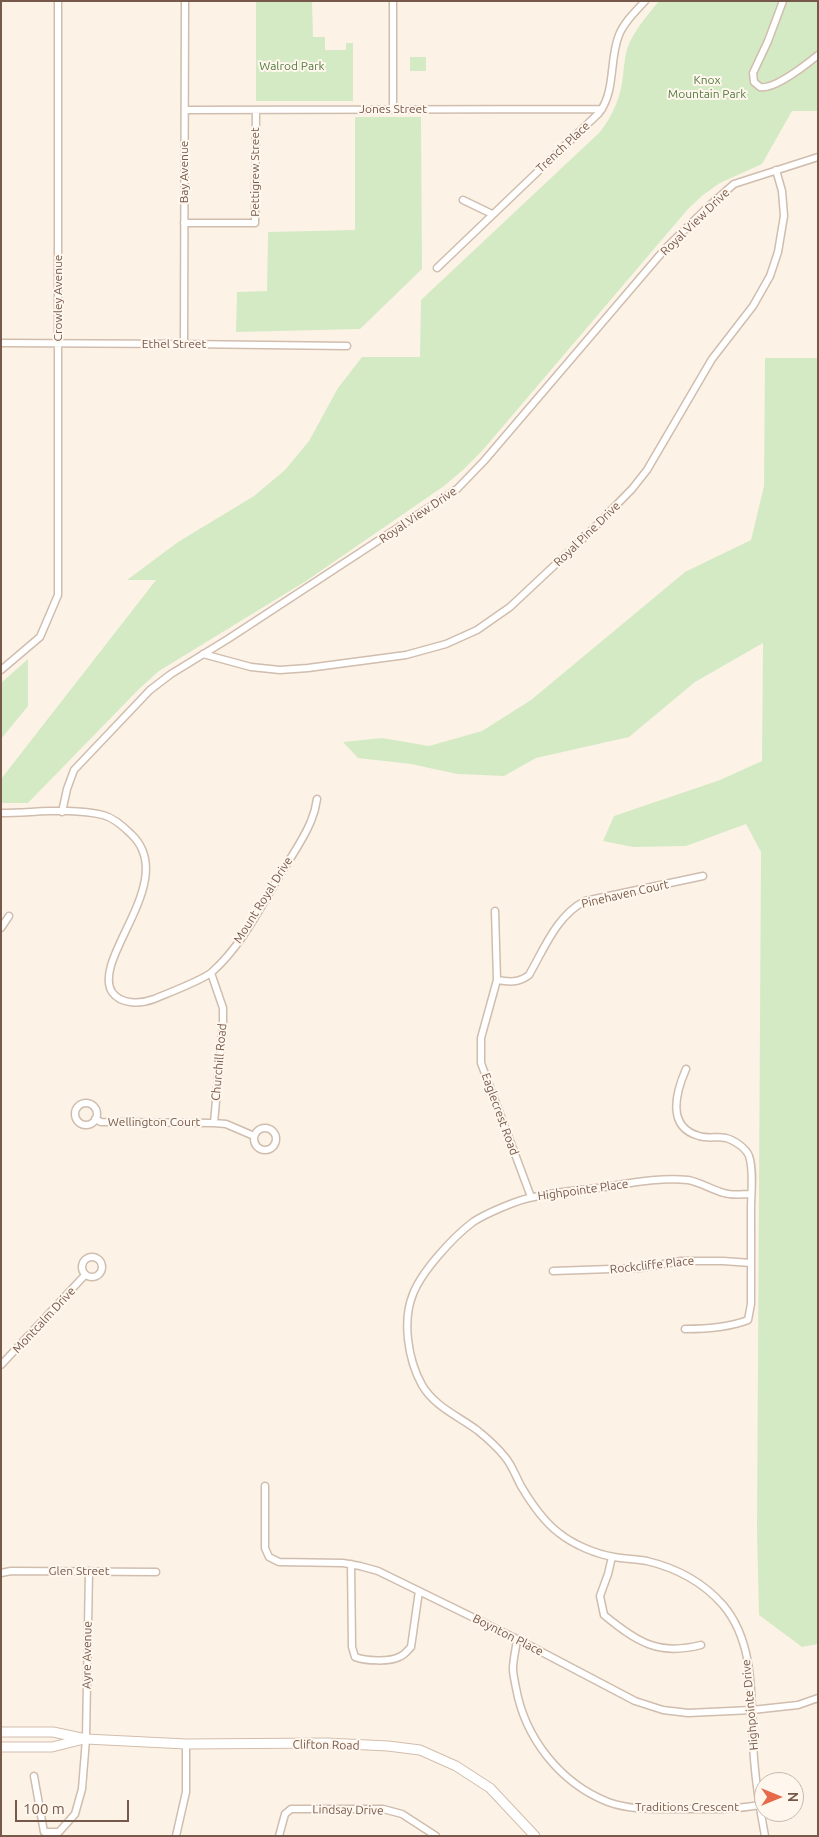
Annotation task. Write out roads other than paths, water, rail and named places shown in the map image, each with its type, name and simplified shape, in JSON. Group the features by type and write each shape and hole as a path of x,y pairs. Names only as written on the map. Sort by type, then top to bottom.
{"main road":[{"name":"Clifton Road","path":"1,1732 53,1732 86,1739 186,1744 327,1743 388,1746 420,1750 456,1766 490,1788 535,1836"},
{"name":"Clifton Road","path":"1,1747 52,1747 86,1739"}],"street":[{"name":"Crowley Avenue","path":"1,670 40,637 58,595 58,1"},
{"name":"Bay Avenue","path":"184,344 185,1"},
{"path":"393,1 394,109"},
{"name":"Trench Place","path":"437,268 602,110 609,88 618,36 623,26 645,1"},
{"path":"783,1 768,41 753,71 752,77 754,82 760,88 769,87 809,63 818,55"},
{"name":"Jones Street","path":"185,110 602,110"},
{"name":"Pettigrew Street","path":"184,223 255,223 256,110"},
{"name":"Royal View Drive","path":"62,812 67,789 74,770 150,690 457,489 484,461 665,249 734,184 818,158"},
{"name":"Royal Pine Drive","path":"203,654 251,667 280,670 406,655 446,644 477,630 510,607 589,533 632,489 647,470 712,359 753,306 770,276 778,252 784,216 782,191 776,170"},
{"path":"463,200 492,214"},
{"name":"Ethel Street","path":"1,344 347,346"},
{"name":"Mount Royal Drive","path":"1,813 62,812 105,815 121,824 134,836 142,850 146,864 144,883 134,913 110,966 108,981 113,993 123,1000 136,1004 170,993 211,973 248,928 311,821 318,799"},
{"name":"Pinehaven Court","path":"497,980 512,982 523,980 529,975 565,916 573,907 585,901 703,876"},
{"name":"Eaglecrest Road","path":"495,911 497,980 481,1038 481,1063 531,1197"},
{"path":"1,928 9,916"},
{"name":"Churchill Road","path":"211,973 223,1008 224,1023 214,1123"},
{"path":"685,1329 721,1327 748,1320 751,1304 749,1156 744,1149 726,1138 700,1136 688,1130 680,1121 675,1105 678,1086 686,1069"},
{"name":"Wellington Court","path":"96,1119 101,1122 226,1124 254,1136"},
{"name":"Highpointe Place","path":"492,1443 478,1431 438,1404 423,1388 414,1368 410,1350 408,1313 413,1294 430,1266 456,1237 474,1221 531,1197 664,1180 689,1180 724,1194 751,1194"},
{"name":"Rockcliffe Place","path":"553,1271 640,1268 682,1261 751,1263"},
{"name":"Montcalm Drive","path":"1,1365 85,1275"},
{"name":"Highpointe Drive","path":"492,1443 507,1459 521,1486 546,1521 560,1534 578,1545 612,1557 645,1560 673,1568 697,1582 722,1605 742,1638 748,1663 756,1772"},
{"name":"Boynton Place","path":"265,1486 265,1548 269,1557 279,1562 351,1564 378,1571 517,1639 635,1701 663,1710 688,1713 752,1710 798,1705 818,1698"},
{"path":"612,1557 600,1596 604,1615 640,1641 665,1649 683,1650 701,1645"},
{"path":"351,1564 352,1647 355,1657 362,1660 394,1659 406,1653 411,1646 420,1591"},
{"name":"Glen Street","path":"1,1573 12,1571 156,1572"},
{"name":"Ayre Avenue","path":"34,1776 44,1832 59,1832 75,1814 82,1789 86,1739 89,1571"},
{"name":"Traditions Crescent","path":"517,1639 513,1670 518,1700 527,1724 555,1767 578,1785 608,1801 632,1808 715,1809 754,1806"},
{"path":"176,1836 186,1792 186,1744"},
{"name":"Lindsay Drive","path":"279,1836 285,1814 291,1810 383,1810 402,1814 436,1836"},
{"name":"Highpointe Drive","path":"763,1822 765,1836"}],"park label":[{"name":"Walrod Park","path":"292,66"},
{"name":"Knox Mountain Park","path":"707,87"}]}
